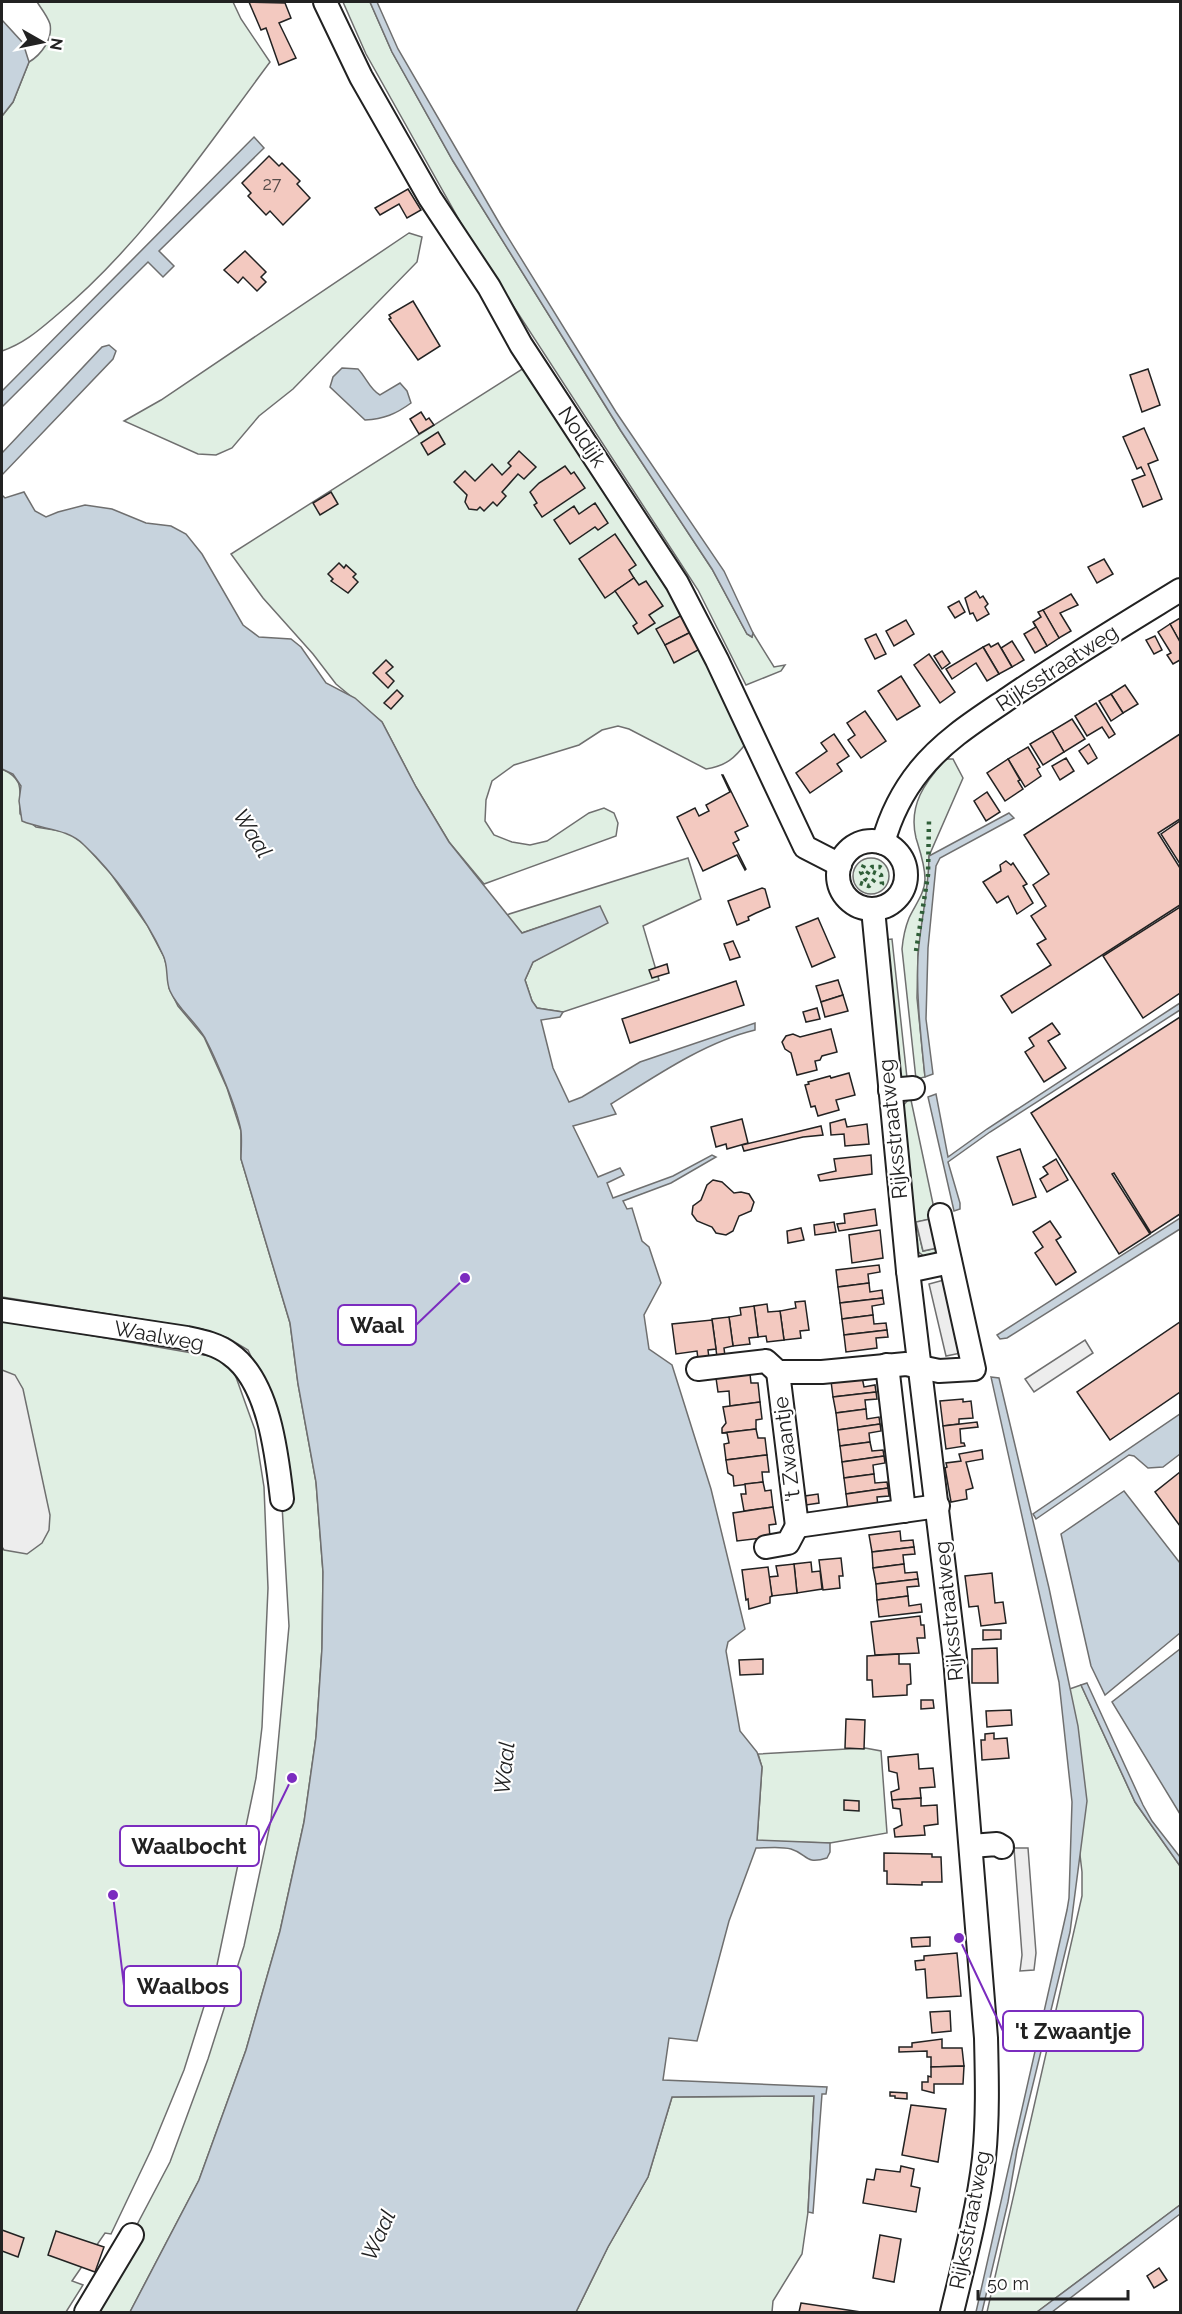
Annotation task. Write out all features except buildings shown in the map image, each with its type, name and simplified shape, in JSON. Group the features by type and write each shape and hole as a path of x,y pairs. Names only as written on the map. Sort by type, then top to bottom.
{"street":[{"name":"Noldijk","path":"325,2 366,87 430,198 489,287 521,345 677,583 717,660 805,847 840,865"},
{"name":"Rijksstraatweg","path":"883,843 891,819 912,781 942,747 974,722 1044,675 1180,590"},
{"path":"869,842 883,843 899,854 905,867 906,880 897,898 886,906 873,909 836,897 840,865 847,853 857,845 869,842"},
{"name":"Rijksstraatweg","path":"873,909 870,961 890,1090 908,1271 955,1658 986,2038 987,2111 984,2157 978,2198 952,2313"},
{"path":"890,1090 913,1088"},
{"path":"908,1271 950,1262 940,1215"},
{"name":"'t Zwaantje","path":"778,1372 822,1372 906,1364 939,1371 975,1369 950,1262"},
{"name":"Waalweg","path":"2,1310 186,1338 207,1343 228,1352 239,1360 262,1400 278,1465 282,1499"},
{"name":"'t Zwaantje","path":"698,1369 766,1361 778,1372 796,1526 788,1543 766,1547"},
{"path":"887,1365 904,1511"},
{"name":"'t Zwaantje","path":"796,1526 938,1506"},
{"path":"971,1846 997,1844 1002,1847"},
{"path":"86,2313 132,2235"}],"green space":[{"path":"37,2 233,2 241,19 270,62 197,162 117,257 89,287 44,325 25,340 2,351 2,116 13,102 29,62 42,51 50,35 49,21"},
{"path":"343,2 370,2 392,52 453,161 621,431 712,569 747,634 752,637 753,633 774,667 785,665 781,671 746,685 698,590 471,241 366,54"},
{"path":"409,233 422,237 417,262 293,389 259,416 232,448 216,455 198,454 124,421 161,400"},
{"path":"527,366 668,579 747,742 730,760 706,769 629,729 618,726 602,730 579,745 514,765 492,781 486,800 485,821 494,835 512,842 530,845 547,841 589,813 604,808 614,813 618,823 616,836 484,884 449,842 416,787 382,722 336,684 313,654 263,598 231,554"},
{"path":"946,759 953,759 963,778 929,856 929,880 918,954 917,998 925,1077 916,1079 902,949 904,933 925,884 914,815 925,785"},
{"path":"2,769 15,777 20,787 20,814 36,827 67,832 83,843 111,874 147,925 164,957 169,974 169,988 178,1006 204,1037 227,1088 241,1131 241,1159 290,1323 298,1384 316,1482 323,1572 322,1648 316,1737 304,1822 280,1931 246,2050 199,2180 130,2312 91,2312 170,2162 208,2059 244,1946 271,1820 289,1626 279,1453 266,1388 248,1350 228,1338 202,1329 2,1297"},
{"path":"688,858 701,899 643,926 659,980 563,1012 537,1008 532,1001 525,980 533,962 542,957 600,907 522,933 506,915"},
{"path":"871,858 884,863 889,876 884,889 871,894 858,889 853,876 858,863"},
{"path":"892,939 907,1078 904,1079 900,1077 884,940"},
{"path":"908,1100 911,1100 936,1218 916,1222 923,1251 937,1248 939,1255 925,1257 916,1250 901,1108"},
{"path":"2,1320 221,1358 232,1366 255,1430 264,1487 268,1588 262,1727 256,1778 217,1965 184,2070 151,2150 111,2234 105,2233 72,2281 83,2285 66,2312 2,2312"},
{"path":"1081,1685 1135,1802 1180,1866 1180,2205 1037,2312 987,2312 1082,1896 1082,1872 1061,1692"},
{"path":"865,1748 881,1751 887,1833 830,1843 757,1841 762,1767 758,1754"},
{"path":"814,2096 808,2212 802,2254 773,2301 772,2312 576,2312 608,2247 648,2177 672,2097"}],"shaded area":[{"path":"930,1219 937,1248 923,1251 916,1222"},
{"path":"944,1280 961,1353 946,1356 929,1284"},
{"path":"1085,1340 1093,1353 1034,1392 1025,1379"},
{"path":"2,1370 15,1375 23,1389 50,1515 49,1530 42,1543 27,1554 4,1550 2,1547"},
{"path":"1014,1848 1028,1848 1036,1953 1034,1970 1020,1971 1022,1955"}],"water":[{"path":"370,2 377,2 398,49 501,226 616,412 724,571 753,633 752,637 747,634 712,569 621,431 453,161 392,52"},
{"path":"2,20 23,43 29,62 13,102 2,116"},
{"path":"254,137 264,148 159,251 174,266 163,277 148,262 2,407 2,391"},
{"path":"109,345 116,351 113,359 2,475 2,453 102,347"},
{"path":"342,368 358,369 373,390 380,395 400,383 407,391 411,403 390,415 365,420 330,387 333,377"},
{"path":"24,492 35,511 46,517 85,505 112,509 146,523 171,526 186,534 202,554 243,625 259,637 291,639 301,647 326,683 355,698 382,722 416,787 449,842 522,933 600,906 608,923 533,962 525,980 532,1001 537,1008 563,1012 560,1017 541,1020 553,1068 569,1102 582,1097 640,1062 755,1023 755,1030 699,1052 611,1104 616,1114 573,1126 598,1177 620,1168 624,1175 607,1183 613,1198 673,1176 712,1155 716,1157 671,1183 623,1201 627,1209 632,1208 642,1241 649,1247 661,1283 644,1315 649,1349 672,1365 711,1489 745,1629 728,1642 726,1651 740,1731 757,1752 762,1767 757,1840 830,1843 830,1852 827,1858 810,1860 787,1848 756,1848 729,1921 697,2041 669,2038 663,2080 827,2087 826,2094 822,2094 813,2213 808,2212 814,2096 672,2097 648,2177 608,2247 576,2312 130,2312 199,2180 246,2050 280,1931 304,1822 316,1737 322,1648 323,1572 316,1482 298,1384 290,1323 241,1159 241,1131 226,1084 205,1038 177,1004 170,991 163,955 148,926 128,897 107,869 77,839 62,832 22,821 19,801 21,786 13,774 2,769 2,495 5,498"},
{"path":"1009,813 1014,818 940,858 936,866 928,948 926,1019 933,1074 925,1077 919,1017 918,972 929,856"},
{"path":"1180,1003 1180,1010 990,1132 948,1162 960,1203 960,1209 954,1211 928,1097 936,1094 948,1157"},
{"path":"1180,1218 1180,1229 1007,1338 1000,1339 997,1335"},
{"path":"991,1377 999,1378 1049,1588 1078,1726 1087,1801 1070,1932 1017,2150 1008,2202 982,2312 976,2312 1067,1910 1072,1802 1059,1682"},
{"path":"1180,1414 1180,1454 1163,1467 1148,1468 1134,1456 1129,1455 1036,1519 1033,1514"},
{"path":"1124,1491 1180,1563 1180,1633 1105,1695 1091,1666 1061,1534"},
{"path":"1180,1649 1180,1814 1112,1702"},
{"path":"1087,1683 1143,1805 1152,1821 1180,1857 1180,1866 1135,1802 1081,1685"},
{"path":"1180,2205 1180,2214 1052,2312 1037,2312"}],"hedge":[{"path":"916,951 928,875 929,820"},
{"path":"864,865 861,872 868,881"},
{"path":"867,874 872,867 883,869"},
{"path":"873,872 881,875 882,884 879,887"},
{"path":"860,883 869,886 875,879"}],"place":[{"name":"Waal","path":"465,1278"},
{"name":"Waalbocht","path":"292,1778"},
{"name":"Waalbos","path":"113,1895"},
{"name":"'t Zwaantje","path":"959,1938"}]}
